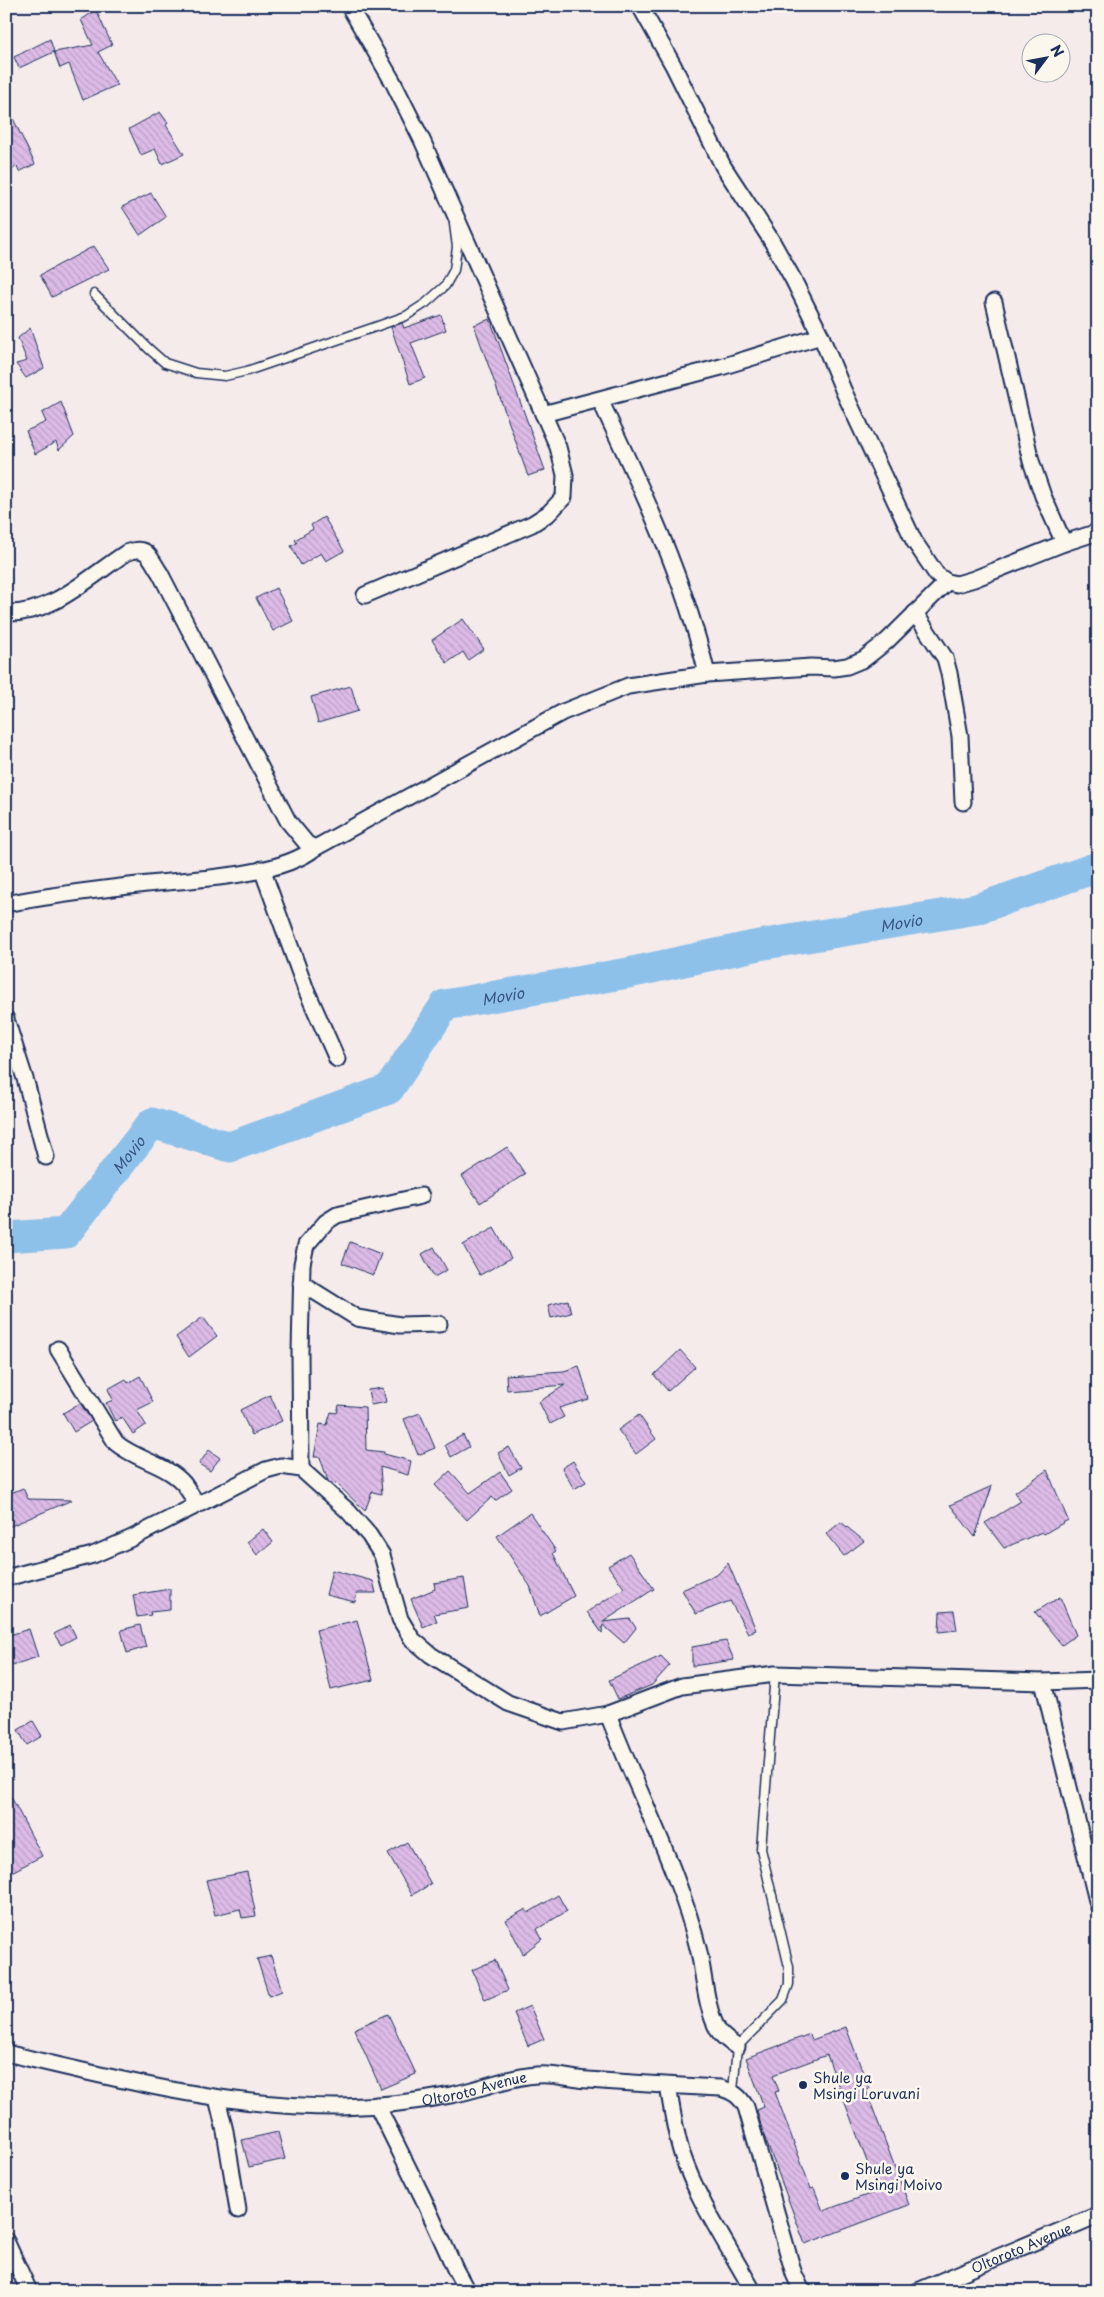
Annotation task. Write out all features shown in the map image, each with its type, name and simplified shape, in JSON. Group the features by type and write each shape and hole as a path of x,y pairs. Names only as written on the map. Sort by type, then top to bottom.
{"street":[{"path":"349,6 422,140 510,334 558,447 565,475 564,497 548,513 532,524 365,595"},
{"path":"640,6 673,65 723,166 770,238 821,336 844,392 914,541 937,575 947,582 957,584 974,580 1064,542 1098,532"},
{"path":"994,302 1031,461 1046,503 1064,542"},
{"path":"544,414 721,367 821,336"},
{"path":"600,400 664,540 696,631 707,674"},
{"path":"6,613 18,613 40,608 57,600 126,553 137,549 146,552 160,573 288,821 307,844 315,848"},
{"path":"6,904 56,894 250,872 288,863 563,712 628,686 707,674 847,666 864,659 887,641 947,582"},
{"path":"916,613 945,658 949,673 960,736 963,802"},
{"path":"262,869 304,987 337,1059"},
{"path":"6,1020 26,1082 46,1157"},
{"path":"301,1469 301,1283 306,1244 326,1222 337,1215 421,1196"},
{"path":"301,1283 357,1318 400,1325 439,1324"},
{"path":"58,1349 116,1443 126,1451 168,1471 179,1479 196,1505"},
{"path":"6,1578 93,1555 132,1538 266,1470 281,1466 301,1469 348,1511 369,1535 382,1555 400,1619 412,1639 431,1655 508,1703 563,1722 608,1714 682,1686 775,1674 1043,1682 1098,1680"},
{"path":"1043,1682 1098,1905"},
{"path":"608,1714 681,1896 696,1942 711,2010 718,2030 726,2040 737,2047"},
{"name":"Oltoroto Avenue","path":"6,2053 146,2085 217,2098 291,2105 377,2105 452,2095 535,2075 553,2074 582,2080 721,2088 733,2092"},
{"path":"668,2086 674,2125 682,2155 698,2192 753,2291"},
{"path":"733,2092 740,2097 746,2107 794,2274 802,2291"},
{"path":"217,2098 225,2131 238,2210"},
{"path":"377,2105 423,2198 455,2269 468,2291"},
{"name":"Oltoroto Avenue","path":"918,2291 1098,2215"},
{"path":"6,2241 29,2291"}],"lane":[{"path":"94,294 149,349 166,363 196,373 225,376 248,371 406,316 426,303 445,286 454,270 458,247 450,205"},
{"path":"733,2092 737,2047 783,2000 789,1984 789,1967 761,1849 775,1674"}],"building":[{"path":"96,10 112,45 98,52 117,85 83,100 69,64 60,68 54,52 93,45 81,20"},
{"path":"50,39 54,52 19,68 14,57"},
{"path":"6,104 35,164 19,172 17,166 6,175 6,156 10,153 6,145"},
{"path":"160,112 184,154 162,164 155,149 141,155 129,129"},
{"path":"151,193 166,217 140,235 122,207"},
{"path":"94,246 109,269 52,297 40,275"},
{"path":"441,315 446,330 411,343 425,378 410,384 391,327 402,323 404,328"},
{"path":"490,319 545,470 528,476 474,325"},
{"path":"30,328 44,368 26,378 16,364 27,361 18,338"},
{"path":"61,402 74,436 59,450 56,442 35,454 26,431 46,422 42,413"},
{"path":"324,517 344,551 326,561 321,553 301,565 291,546 297,543 295,540 313,529 311,525"},
{"path":"276,588 293,621 273,631 256,598"},
{"path":"463,619 484,649 468,660 463,652 447,663 432,640"},
{"path":"351,686 358,711 318,723 311,697"},
{"path":"507,1147 525,1174 480,1203 462,1176"},
{"path":"494,1228 511,1258 480,1275 463,1245"},
{"path":"350,1242 381,1254 373,1275 342,1263"},
{"path":"434,1247 447,1270 434,1277 422,1254"},
{"path":"568,1300 571,1313 551,1318 548,1305"},
{"path":"203,1317 217,1336 189,1357 176,1337"},
{"path":"680,1350 695,1367 668,1391 654,1375"},
{"path":"579,1366 589,1399 559,1408 564,1417 550,1424 539,1402 565,1385 507,1390 506,1375 564,1371"},
{"path":"140,1376 153,1402 137,1410 146,1425 133,1434 122,1417 115,1421 106,1403 113,1400 108,1389 126,1379 128,1383"},
{"path":"383,1388 386,1402 371,1405 368,1390"},
{"path":"270,1395 282,1421 252,1435 240,1410"},
{"path":"80,1403 92,1421 74,1432 63,1413"},
{"path":"339,1405 365,1407 366,1450 384,1452 384,1454 411,1461 408,1475 380,1467 382,1494 372,1492 365,1511 336,1483 331,1484 328,1481 320,1457 314,1457 320,1424 327,1425 331,1412 337,1413"},
{"path":"420,1413 435,1448 418,1455 404,1419"},
{"path":"639,1415 656,1439 636,1454 618,1430"},
{"path":"463,1435 469,1447 451,1457 445,1445"},
{"path":"509,1447 521,1468 509,1475 498,1453"},
{"path":"209,1450 220,1458 210,1471 199,1464"},
{"path":"573,1461 586,1482 574,1489 562,1468"},
{"path":"1047,1470 1068,1520 1044,1534 1042,1532 1004,1548 985,1523 1021,1501 1015,1492"},
{"path":"450,1471 470,1493 500,1472 512,1489 495,1501 492,1497 467,1520 435,1485"},
{"path":"992,1486 975,1537 950,1505"},
{"path":"23,1488 28,1499 72,1500 6,1528 6,1495"},
{"path":"530,1513 556,1551 553,1553 574,1596 540,1616 530,1586 497,1536"},
{"path":"841,1522 864,1541 844,1556 826,1534"},
{"path":"263,1529 273,1542 257,1555 247,1542"},
{"path":"629,1553 654,1589 603,1622 630,1619 636,1628 624,1643 603,1625 602,1633 587,1612 624,1588 608,1566"},
{"path":"728,1563 756,1630 748,1633 730,1601 696,1614 682,1590 718,1574"},
{"path":"332,1570 373,1581 376,1593 357,1593 355,1602 326,1595"},
{"path":"464,1578 469,1608 434,1614 437,1621 423,1627 411,1599 435,1589 434,1583"},
{"path":"170,1589 170,1610 150,1612 151,1615 137,1617 133,1595"},
{"path":"1060,1597 1076,1635 1062,1645 1035,1612"},
{"path":"954,1611 957,1630 939,1632 940,1612"},
{"path":"357,1620 373,1680 331,1690 316,1630"},
{"path":"70,1625 76,1637 61,1645 54,1634"},
{"path":"140,1625 146,1647 127,1653 121,1630"},
{"path":"29,1629 38,1657 6,1667 6,1636"},
{"path":"726,1641 734,1660 692,1666 692,1647"},
{"path":"661,1656 670,1665 652,1685 618,1699 609,1680"},
{"path":"33,1721 42,1736 27,1745 18,1730"},
{"path":"6,1787 42,1856 6,1875"},
{"path":"407,1842 431,1884 412,1895 388,1853"},
{"path":"247,1872 256,1916 242,1918 240,1909 215,1915 206,1880"},
{"path":"558,1895 567,1911 537,1929 542,1939 523,1954 506,1920 526,1909 528,1913"},
{"path":"271,1956 282,1991 269,1996 257,1959"},
{"path":"495,1960 508,1990 485,2000 472,1970"},
{"path":"530,2006 544,2039 528,2046 514,2013"},
{"path":"388,2014 416,2074 381,2089 354,2029"},
{"path":"846,2027 869,2089 866,2090 909,2205 805,2244 763,2133 757,2110 764,2107 746,2058 810,2034 812,2040","holes":["827,2055 878,2191 823,2211 814,2188 811,2189 775,2092 779,2091 773,2075"]},
{"path":"278,2132 285,2159 249,2167 242,2140"}],"waterway":[{"name":"Movio","path":"6,1237 66,1233 152,1123 230,1147 389,1089 445,1005 628,973 759,945 977,909 1098,867"}],"place":[{"name":"Shule ya Msingi Loruvani","path":"803,2085"},
{"name":"Shule ya Msingi Moivo","path":"845,2176"}]}
